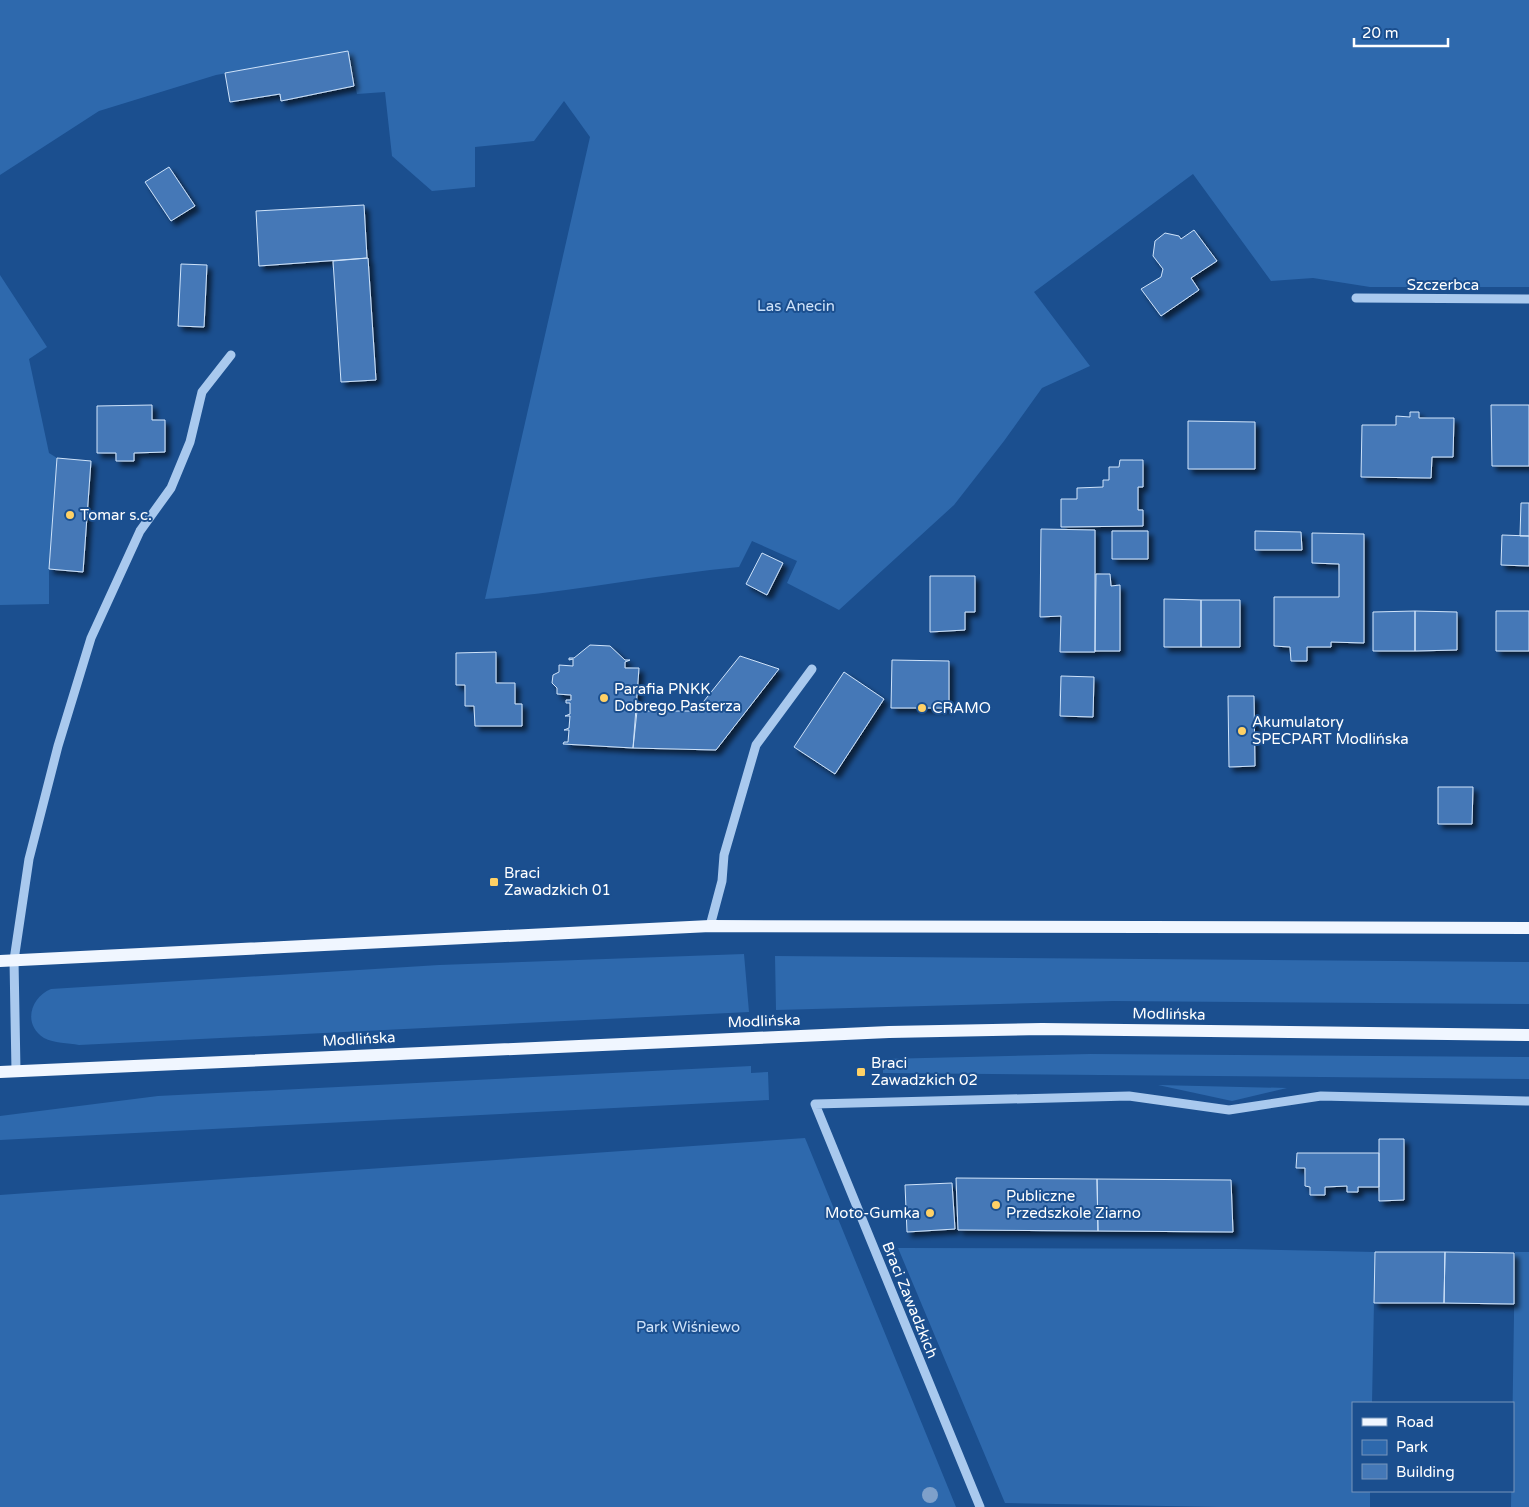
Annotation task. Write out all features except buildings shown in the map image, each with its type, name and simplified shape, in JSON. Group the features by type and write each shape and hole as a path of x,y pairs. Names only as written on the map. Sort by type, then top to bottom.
{"main road":[{"path":"0,961 710,926 1529,928"},
{"name":"Modlińska","path":"0,1072 908,1032 1042,1029 1529,1034"}],"street":[{"name":"Szczerbca","path":"1356,298 1529,300"},
{"path":"16,1071 14,960 29,859 58,746 91,638 140,531 171,488 190,442 202,392 231,355"},
{"path":"710,926 722,881 724,855 756,745 812,668"},
{"name":"Braci Zawadzkich","path":"980,1507 815,1104 1128,1096 1228,1110 1321,1096 1529,1101"}],"green space":[{"name":"Las Anecin","path":"0,0 1529,0 1529,287 1370,287 1313,278 1271,281 1193,174 1034,292 1090,366 1042,388 954,505 839,610 787,583 797,561 752,541 739,567 485,599 590,137 564,101 534,141 475,147 475,187 432,191 392,156 385,92 357,94 348,51 216,75 99,111 0,175"},
{"path":"0,275 47,347 29,359 49,453 57,458 49,569 49,604 0,605"},
{"path":"744,954 749,1012 79,1045 44,1038 33,1026 31,1018 34,1004 38,998 51,989 439,965"},
{"path":"775,956 1529,962 1529,1004 1113,1001 776,1010"},
{"path":"1090,1054 1529,1057 1529,1079 883,1073 883,1059"},
{"path":"751,1066 751,1073 768,1072 769,1100 0,1140 0,1116 158,1096"},
{"path":"1158,1085 1287,1088 1232,1101"},
{"name":"Park Wiśniewo","path":"805,1138 956,1507 0,1507 0,1195"},
{"path":"898,1248 1235,1249 1375,1252 1372,1402 1352,1402 1352,1492 1370,1492 1370,1507 1220,1507 1005,1503"},
{"path":"1515,1252 1529,1252 1529,1507 1511,1507 1511,1492 1514,1492 1513,1402"}],"place":[{"name":"Tomar s.c.","path":"70,515"},
{"name":"Parafia PNKK Dobrego Pasterza","path":"604,698"},
{"name":"CRAMO","path":"922,708"},
{"name":"Akumulatory SPECPART Modlińska","path":"1242,731"},
{"name":"Braci Zawadzkich 01","path":"494,882"},
{"name":"Braci Zawadzkich 02","path":"861,1072"},
{"name":"Publiczne Przedszkole Ziarno","path":"996,1205"},
{"name":"Moto-Gumka","path":"930,1213"}]}
